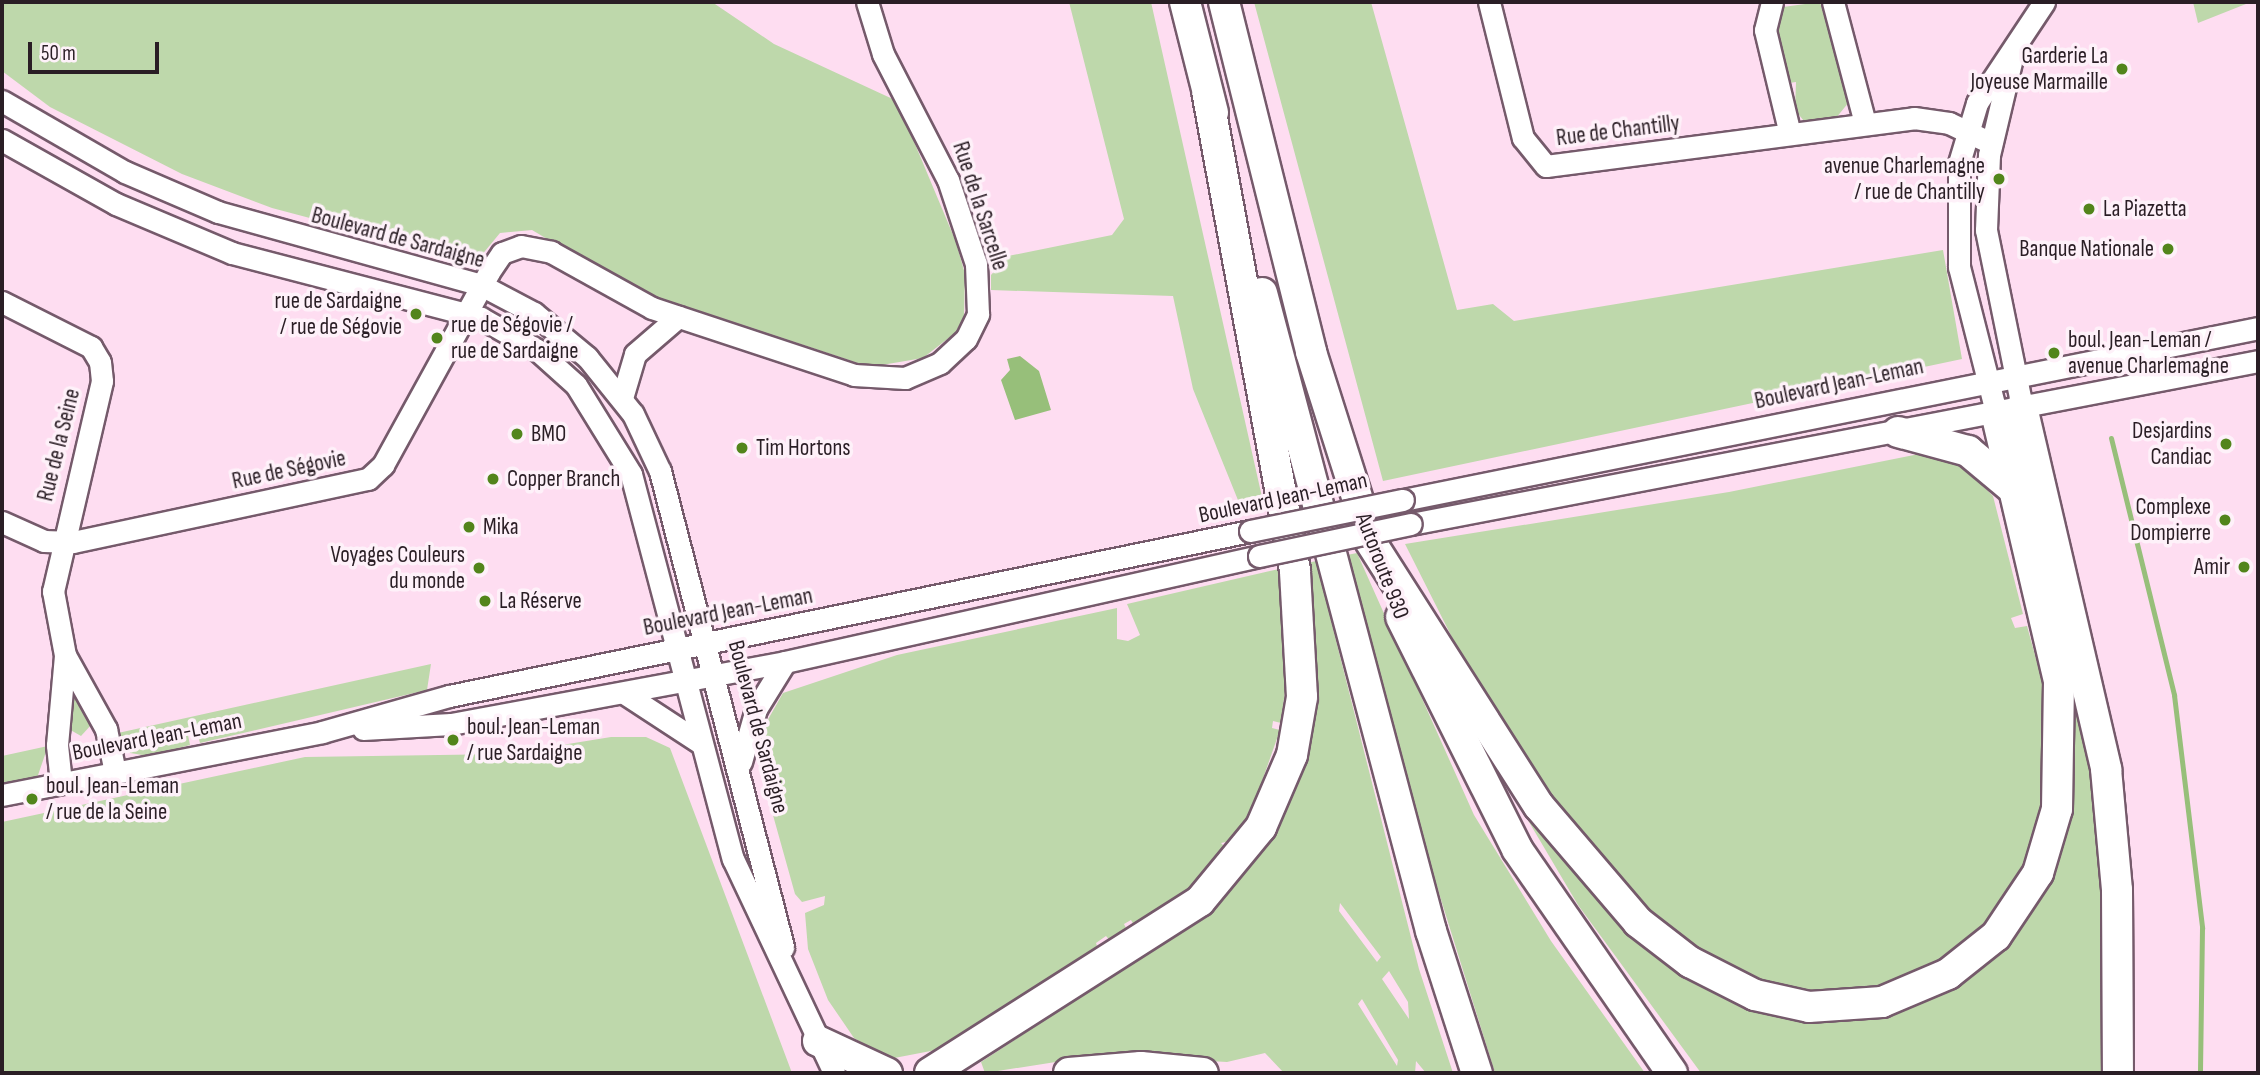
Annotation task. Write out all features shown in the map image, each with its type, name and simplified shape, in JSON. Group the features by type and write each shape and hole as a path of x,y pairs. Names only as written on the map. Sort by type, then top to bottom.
{"highway":[{"name":"Autoroute 930","path":"1185,2 1431,931 1477,1073"},
{"name":"Autoroute 930","path":"1224,2 1324,399 1370,541 1429,681 1502,823 1578,945 1672,1073"},
{"path":"930,1073 1200,901 1262,827 1292,755 1302,679 1295,570 1208,94"},
{"path":"1370,541 1539,806 1627,911 1684,958 1742,990 1789,1004 1847,1007 1902,996 1967,961 2013,917 2047,848 2060,780 2061,694 2017,492 2009,409"},
{"path":"2009,409 2104,758 2117,890 2118,1073"},
{"path":"1898,432 1968,451 2017,492"},
{"path":"818,1041 887,1073"},
{"path":"1069,1073 1140,1067 1203,1073"}],"street":[{"name":"Rue de la Sarcelle","path":"481,285 502,253 533,246 618,293 678,317 875,380 905,378 940,363 972,329 980,289 964,226 926,130 880,46 867,2"},
{"name":"Rue de Chantilly","path":"1489,2 1523,138 1546,166 1865,123 1930,118 1967,130 1991,143"},
{"path":"1772,2 1765,30 1790,134"},
{"path":"1833,2 1865,123"},
{"path":"2009,409 1986,381 1956,237 1967,130 1977,103 2012,55 2044,2"},
{"path":"2009,409 2015,374 1988,259 1991,143 2012,55"},
{"name":"Boulevard de Sardaigne","path":"2,101 125,172 218,212 481,285 570,341 622,398 660,471 740,764 791,984"},
{"name":"Boulevard de Sardaigne","path":"2,140 116,204 232,253 466,313 537,350 602,420 635,487 679,648 699,742 733,859 834,1073"},
{"name":"Rue de Ségovie","path":"62,542 368,479 383,465 481,285"},
{"name":"Rue de la Seine","path":"2,302 91,347 100,362 102,381 62,542 53,591 65,655 57,745 61,783"},
{"path":"622,398 635,354 678,317"},
{"name":"Boulevard Jean-Leman","path":"2,795 322,732 449,695 2015,374 2258,328"},
{"name":"Boulevard Jean-Leman","path":"322,732 451,724 785,662 1411,524 2258,361"},
{"path":"2,522 62,542"},
{"name":"Rue de la Seine","path":"65,655 106,729 115,772"},
{"path":"740,764 756,709 785,662"},
{"path":"624,692 699,742"}],"shaded area":[{"path":"2,2 712,2 774,44 897,101 956,242 965,274 964,317 955,333 923,358 870,367 630,288 532,230 500,233 476,262 272,208 182,174 50,107 2,71"},
{"path":"1069,2 1151,2 1264,506 1242,510 1193,389 1173,296 991,290 991,275 1008,256 1112,235 1124,219"},
{"path":"1254,2 1371,2 1457,310 1493,304 1514,321 1943,250 1962,359 1383,481"},
{"path":"1820,2 1849,102 1836,118 1804,121 1795,110 1796,82 1789,83 1774,26 1783,7"},
{"path":"2193,2 2251,2 2198,23"},
{"path":"1020,356 1039,371 1051,410 1015,420 1001,380 1010,370 1007,359"},
{"path":"1919,454 1957,460 1993,496 2023,614 2011,618 2015,628 2027,626 2046,695 2042,822 2007,905 1951,960 1862,994 1793,993 1725,969 1665,930 1568,824 1473,679 1405,544 1729,492"},
{"path":"1357,553 1474,815 1551,941 1645,1073 1495,1073 1414,813 1347,555"},
{"path":"1316,561 1419,969 1453,1073 1426,1073 1416,1061 1415,1073 1284,1073 1265,1053 1227,1062 1100,1055 985,1073 981,1062 1204,916 1263,850 1283,816 1305,753 1303,564","holes":["1340,903 1381,957 1377,962 1339,911","1389,971 1408,1002 1409,1019 1382,979","1362,999 1398,1060 1397,1066 1358,1004"]},
{"path":"1279,569 1285,691 1281,723 1273,721 1272,728 1280,730 1253,807 1231,841 1221,843 1226,848 1213,864 1177,899 1135,927 1131,920 1124,924 1128,932 1111,942 1106,936 1096,943 1098,949 936,1050 889,1059 854,1038 828,1000 808,949 805,913 824,905 825,896 802,902 795,894 764,783 762,730 783,693 897,655 1117,608 1117,639 1128,641 1140,635 1127,604"},
{"path":"2051,600 2102,811 2108,1073 1701,1073 1578,905 1499,771 1546,831 1760,1010 1970,974 2071,789 2073,708"},
{"path":"431,664 427,690 200,743 196,729 187,730 190,745 149,756 130,753 118,733"},
{"path":"74,687 92,724 81,736 67,728"},
{"path":"611,737 646,737 670,748 792,1073 2,1073 2,822 305,757 506,754"},
{"path":"48,746 37,778 2,784 2,756"}],"waterway":[{"path":"2111,438 2174,695 2202,928 2200,1073"}],"place":[{"name":"Garderie La Joyeuse Marmaille","path":"2122,69"},
{"name":"avenue Charlemagne / rue de Chantilly","path":"1999,179"},
{"name":"La Piazetta","path":"2089,209"},
{"name":"Banque Nationale","path":"2168,249"},
{"name":"rue de Sardaigne / rue de Ségovie","path":"416,314"},
{"name":"rue de Ségovie / rue de Sardaigne","path":"437,338"},
{"name":"boul. Jean-Leman / avenue Charlemagne","path":"2054,353"},
{"name":"BMO","path":"517,434"},
{"name":"Desjardins Candiac","path":"2226,444"},
{"name":"Tim Hortons","path":"742,448"},
{"name":"Copper Branch","path":"493,479"},
{"name":"Complexe Dompierre","path":"2225,520"},
{"name":"Mika","path":"469,527"},
{"name":"Amir","path":"2244,567"},
{"name":"Voyages Couleurs du monde","path":"479,568"},
{"name":"La Réserve","path":"485,601"},
{"name":"boul. Jean-Leman / rue Sardaigne","path":"453,740"},
{"name":"boul. Jean-Leman / rue de la Seine","path":"32,799"}]}
